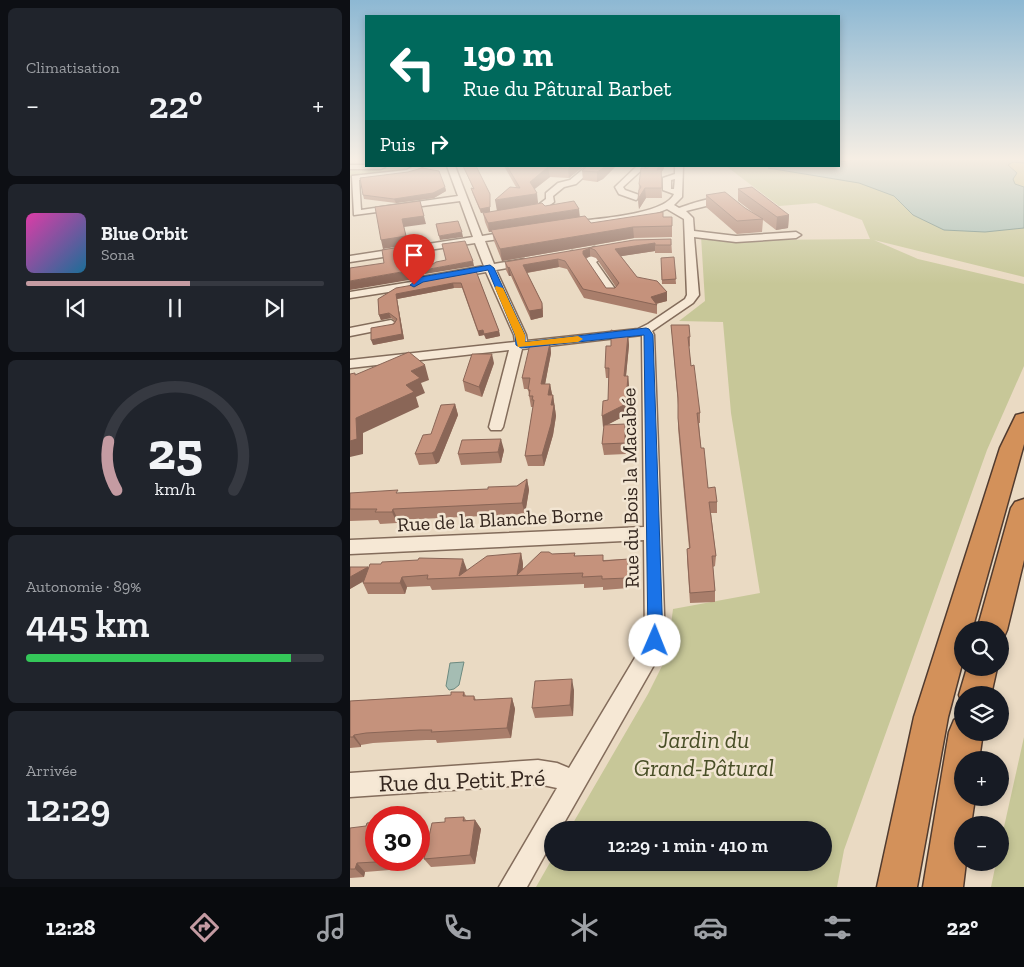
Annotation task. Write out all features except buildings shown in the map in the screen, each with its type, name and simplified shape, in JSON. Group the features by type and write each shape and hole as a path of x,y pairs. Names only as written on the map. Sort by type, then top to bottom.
{"highway":[{"path":"897,887 931,717 1011,448 1024,420"},
{"path":"994,621 1024,508"},
{"path":"943,887 965,741"}],"street":[{"path":"356,201 357,213 437,201"},
{"path":"464,201 490,268 520,335 496,427"},
{"path":"520,211 540,208 549,201"},
{"path":"560,226 650,212 668,206 674,201"},
{"path":"678,211 698,204 717,201"},
{"path":"729,201 733,205"},
{"path":"350,364 646,331 689,301 693,295 686,239 688,218 668,206"},
{"path":"472,219 481,218"},
{"path":"350,259 522,232"},
{"path":"686,239 704,234 736,239 796,235"},
{"path":"598,249 598,257 590,261 579,260 567,254 598,249"},
{"path":"350,296 414,285 421,280 535,260"},
{"path":"590,261 612,293"},
{"path":"350,332 391,324"},
{"name":"Rue du Bois la Macabée","path":"573,783 652,652 655,641 648,335 646,331"},
{"name":"Rue de la Blanche Borne","path":"350,547 653,533"},
{"name":"Rue du Petit Pré","path":"350,785 538,772 557,776 573,783 512,887"}],"green space":[{"name":"Jardin du Grand-Pâtural","path":"773,201 1024,201 1024,277 874,240 918,259 1024,284 1024,366 987,450 844,850 837,887 536,887 545,871 832,871 832,821 574,821 648,694 667,656 673,609 760,593 731,413 723,322 679,321 705,301 701,236 740,242 870,239 862,220 816,203 779,206"},
{"path":"1024,737 1024,887 991,887 994,871 1009,871 1009,816 1006,816"}],"shaded area":[{"path":"899,201 1024,201 1024,228 985,232 944,230 913,215"},
{"path":"464,662 459,685 449,690 446,686 450,663"}],"slow traffic":[{"path":"499,288 520,335 521,345 578,339"}],"route":[{"path":"414,285 421,280 490,268 520,335 521,345 646,331 648,335 650,380 655,641"}]}
